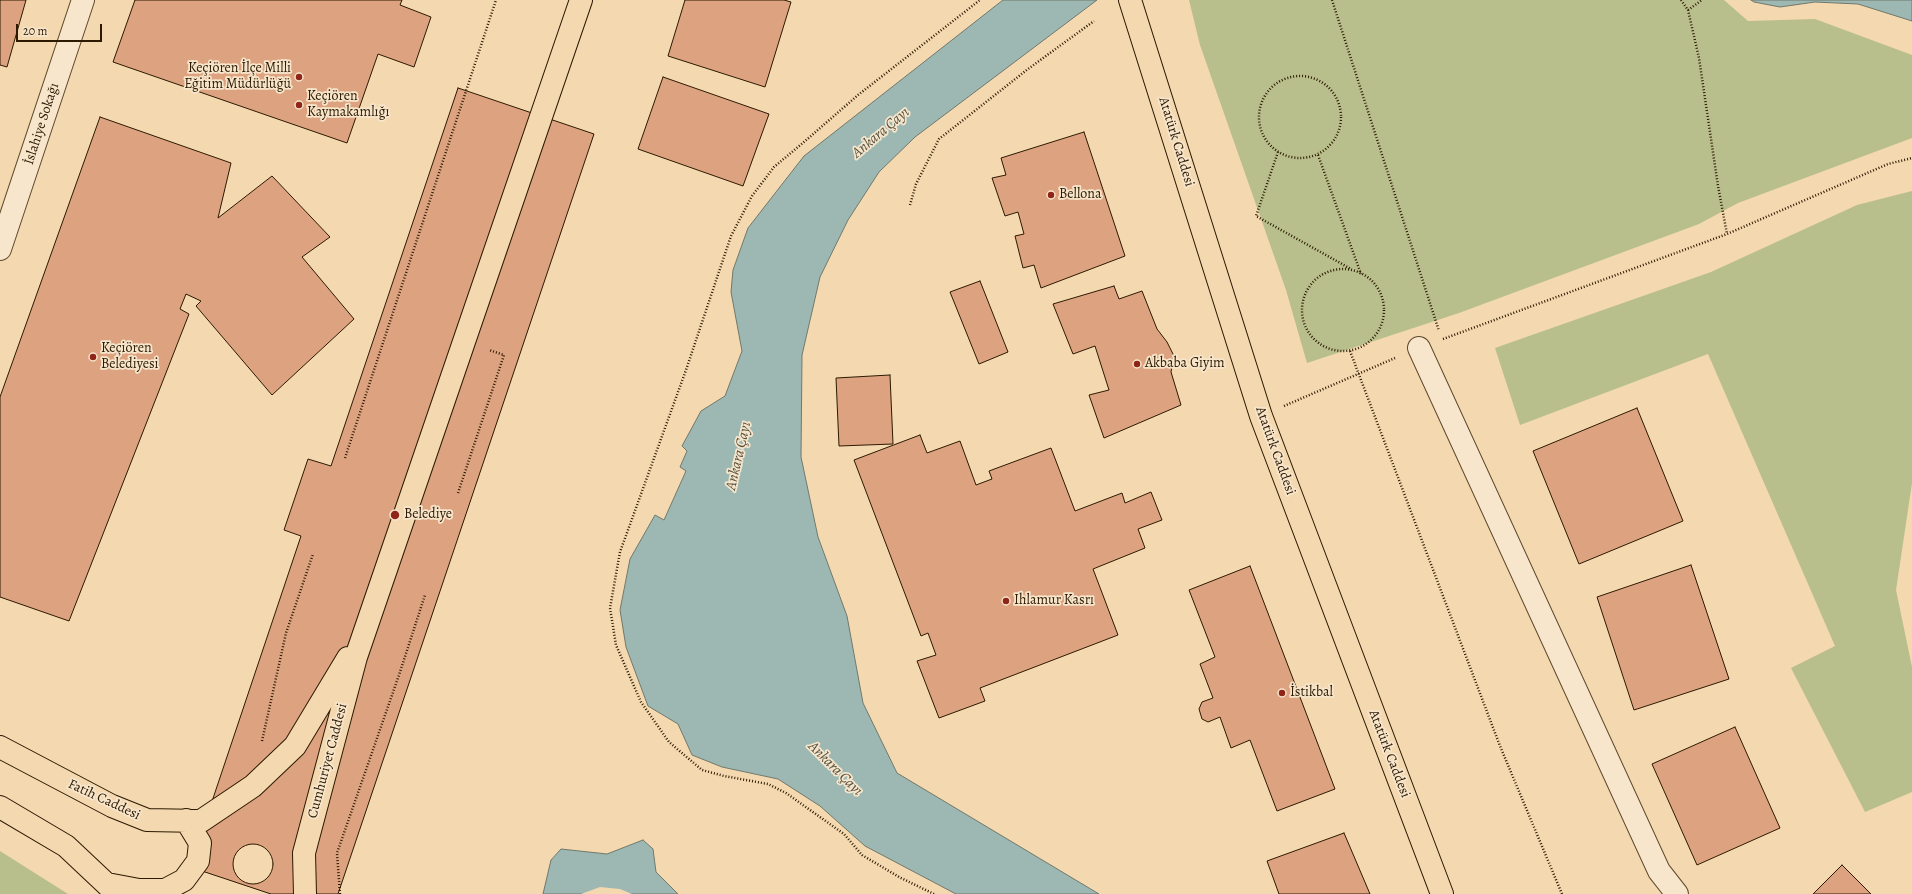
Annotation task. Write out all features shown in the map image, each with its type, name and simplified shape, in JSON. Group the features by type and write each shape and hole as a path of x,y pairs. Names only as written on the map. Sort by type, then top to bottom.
{"main road":[{"path":"365,630 581,0"},
{"name":"Atatürk Caddesi","path":"1130,0 1261,416 1442,894"},
{"name":"Fatih Caddesi","path":"0,747 105,802 147,820 201,820 252,786 295,746 365,630"},
{"name":"Cumhuriyet Caddesi","path":"304,894 304,853 356,657 365,630"},
{"path":"0,807 66,846 112,889 164,890 184,880 198,860 200,843 186,820"}],"street":[{"name":"İslahiye Sokağı","path":"2,236 83,0"},
{"path":"1419,348 1659,871 1676,894"}],"path":[{"path":"345,458 496,0"},
{"path":"934,894 899,877 862,855 844,834 786,793 768,784 724,776 702,770 669,742 641,702 616,645 610,608 620,552 686,370 731,236 752,196 774,167 858,95 980,0"},
{"path":"1332,0 1442,340 1728,234 1888,164 1912,158"},
{"path":"1681,0 1688,10 1699,58 1718,186 1728,234"},
{"path":"1688,10 1702,0"},
{"path":"910,205 916,184 939,139 1028,69 1094,21"},
{"path":"1301,75 1315,78 1327,84 1336,95 1341,108 1341,122 1337,135 1329,147 1318,154 1304,158 1290,158 1278,152 1268,143 1261,132 1258,119 1260,106 1266,94 1275,83 1288,77 1301,75"},
{"path":"1278,152 1256,216 1361,274 1376,284 1382,296 1385,310 1382,324 1375,336 1365,346 1350,351 1338,352 1314,341 1306,330 1302,317 1302,303 1306,291 1315,280 1326,272 1339,269 1352,270"},
{"path":"1318,154 1361,274"},
{"path":"458,493 504,355 464,342"},
{"path":"1261,416 1358,372 1419,348"},
{"path":"1350,351 1500,746 1562,894"},
{"path":"261,748 286,634 313,554"},
{"path":"340,894 337,853 399,675 425,595"}],"green space":[{"path":"1189,0 1724,0 1748,21 1815,19 1912,55 1912,138 1738,203 1699,224 1459,313 1307,363 1286,290 1200,45"},
{"path":"1912,191 1912,483 1896,590 1912,667 1912,792 1865,812 1791,668 1835,646 1708,354 1520,425 1495,348 1711,272 1857,205"},
{"path":"0,851 68,894 0,894"}],"water":[{"name":"Ankara Çayı","path":"1003,0 1097,0 915,137 879,172 848,220 820,277 802,355 801,457 818,537 847,616 863,703 897,773 1099,894 956,894 865,846 820,806 778,779 722,767 692,755 678,724 648,706 626,647 620,610 630,559 655,515 664,520 686,471 680,467 687,451 682,446 701,411 725,396 742,351 731,292 733,270 748,228 804,156"},
{"path":"1751,0 1912,0 1912,21 1858,4 1815,2 1780,7 1754,2"},
{"path":"643,840 653,849 656,872 678,894 543,894 551,860 561,849 607,854"}],"pier":[{"path":"600,887 620,889 632,894 581,894"}],"building":[{"path":"0,0 26,0 7,67 0,65"},
{"name":"Keçiören Kaymakamlığı","path":"135,0 402,0 400,5 431,17 414,67 378,54 347,143 113,62"},
{"path":"685,0 784,0 791,2 765,87 668,56"},
{"path":"663,77 769,114 743,186 638,149"},
{"path":"458,88 594,134 338,894 271,894 190,867 301,536 284,530 308,459 331,466"},
{"name":"Keçiören Belediyesi","path":"100,117 231,163 218,218 272,176 330,237 302,257 354,319 272,395 196,306 201,301 186,294 180,309 189,314 69,621 0,597 0,397"},
{"name":"Bellona","path":"1084,132 1125,256 1041,288 1034,265 1023,268 1015,236 1024,234 1018,212 1005,216 992,178 1006,175 1001,158"},
{"path":"980,281 1008,352 979,364 950,292"},
{"name":"Akbaba Giyim","path":"1114,286 1119,299 1142,291 1157,329 1167,342 1174,356 1171,372 1181,405 1104,438 1089,395 1109,390 1095,346 1073,354 1053,304"},
{"path":"890,375 893,444 839,446 836,378"},
{"path":"1637,408 1683,521 1579,564 1533,451"},
{"name":"Ihlamur Kasrı","path":"920,435 927,453 960,441 976,485 992,479 989,471 1051,448 1075,511 1122,493 1125,503 1151,492 1162,520 1138,529 1145,548 1093,569 1118,635 980,688 985,701 939,718 917,661 936,655 928,633 921,636 854,460"},
{"path":"1691,565 1729,679 1634,710 1597,597"},
{"path":"1250,566 1335,789 1277,811 1250,740 1231,748 1220,717 1208,722 1202,719 1199,709 1202,702 1213,698 1200,664 1215,657 1189,590"},
{"path":"1735,727 1780,828 1697,865 1652,764"},
{"path":"1344,833 1370,894 1279,894 1267,861"},
{"path":"257,844 264,847 270,853 273,864 272,872 264,881 257,884 249,884 242,881 234,872 233,860 236,853 245,845"},
{"path":"1842,865 1871,894 1813,894"}],"place":[{"name":"Keçiören İlçe Milli Eğitim Müdürlüğü","path":"299,77"},
{"name":"Keçiören Kaymakamlığı","path":"299,105"},
{"name":"Bellona","path":"1051,195"},
{"name":"Keçiören Belediyesi","path":"93,357"},
{"name":"Akbaba Giyim","path":"1137,364"},
{"name":"Belediye","path":"395,515"},
{"name":"Ihlamur Kasrı","path":"1006,601"},
{"name":"İstikbal","path":"1282,693"}]}
